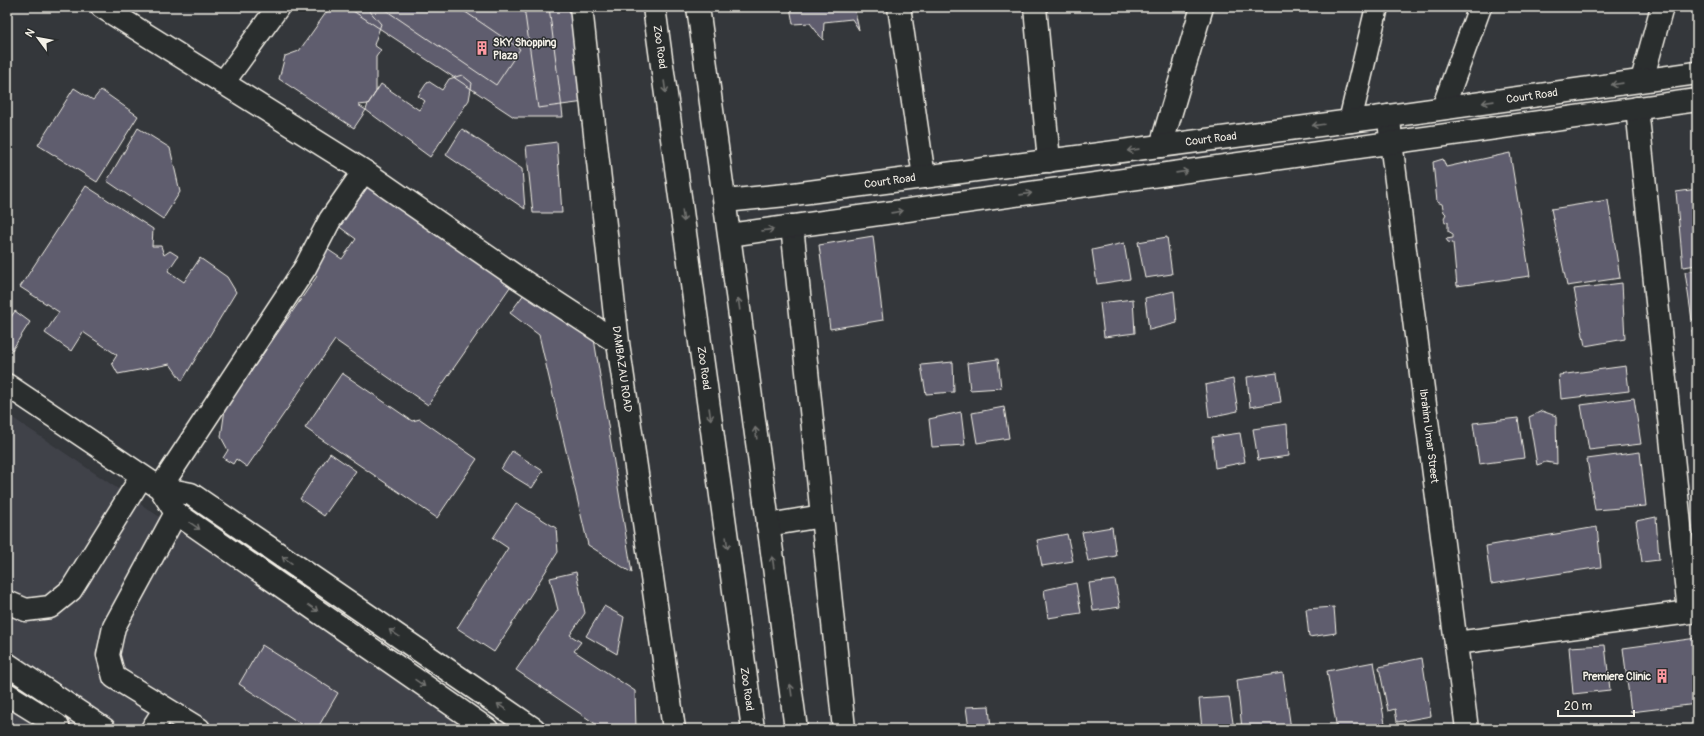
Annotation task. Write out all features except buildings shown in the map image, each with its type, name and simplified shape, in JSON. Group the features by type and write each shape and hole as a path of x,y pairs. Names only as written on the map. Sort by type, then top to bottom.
{"street":[{"path":"102,7 364,171 517,277 618,343"},
{"path":"223,83 278,7"},
{"name":"DAMBAZAU ROAD","path":"581,7 618,343 674,729"},
{"name":"Zoo Road","path":"654,7 753,729"},
{"path":"698,7 796,729"},
{"path":"899,7 924,177"},
{"path":"1035,7 1049,161"},
{"path":"1161,146 1202,7"},
{"path":"1350,121 1377,7"},
{"path":"1443,108 1480,7"},
{"path":"1642,80 1662,7"},
{"name":"Court Road","path":"725,201 786,195 1049,161 1697,73"},
{"path":"730,235 1697,100"},
{"path":"1456,643 1693,611 1637,108"},
{"name":"Ibrahim Umar Street","path":"1389,116 1391,142 1467,729"},
{"path":"160,488 304,268 330,220 364,171"},
{"path":"792,226 844,729"},
{"path":"7,385 160,488 191,494 534,729"},
{"path":"7,602 26,610 50,607 71,590 142,476"},
{"path":"160,488 176,513 487,729"},
{"path":"176,513 114,627 108,655 114,677 199,729"},
{"path":"768,525 822,516"},
{"path":"7,664 104,729"},
{"path":"10,701 56,725 59,729"},
{"path":"152,729 165,709"}],"shaded area":[{"path":"7,414 474,729 7,729"}],"place":[{"name":"SKY Shopping Plaza","path":"482,48"},
{"name":"Premiere Clinic","path":"1662,676"}]}
